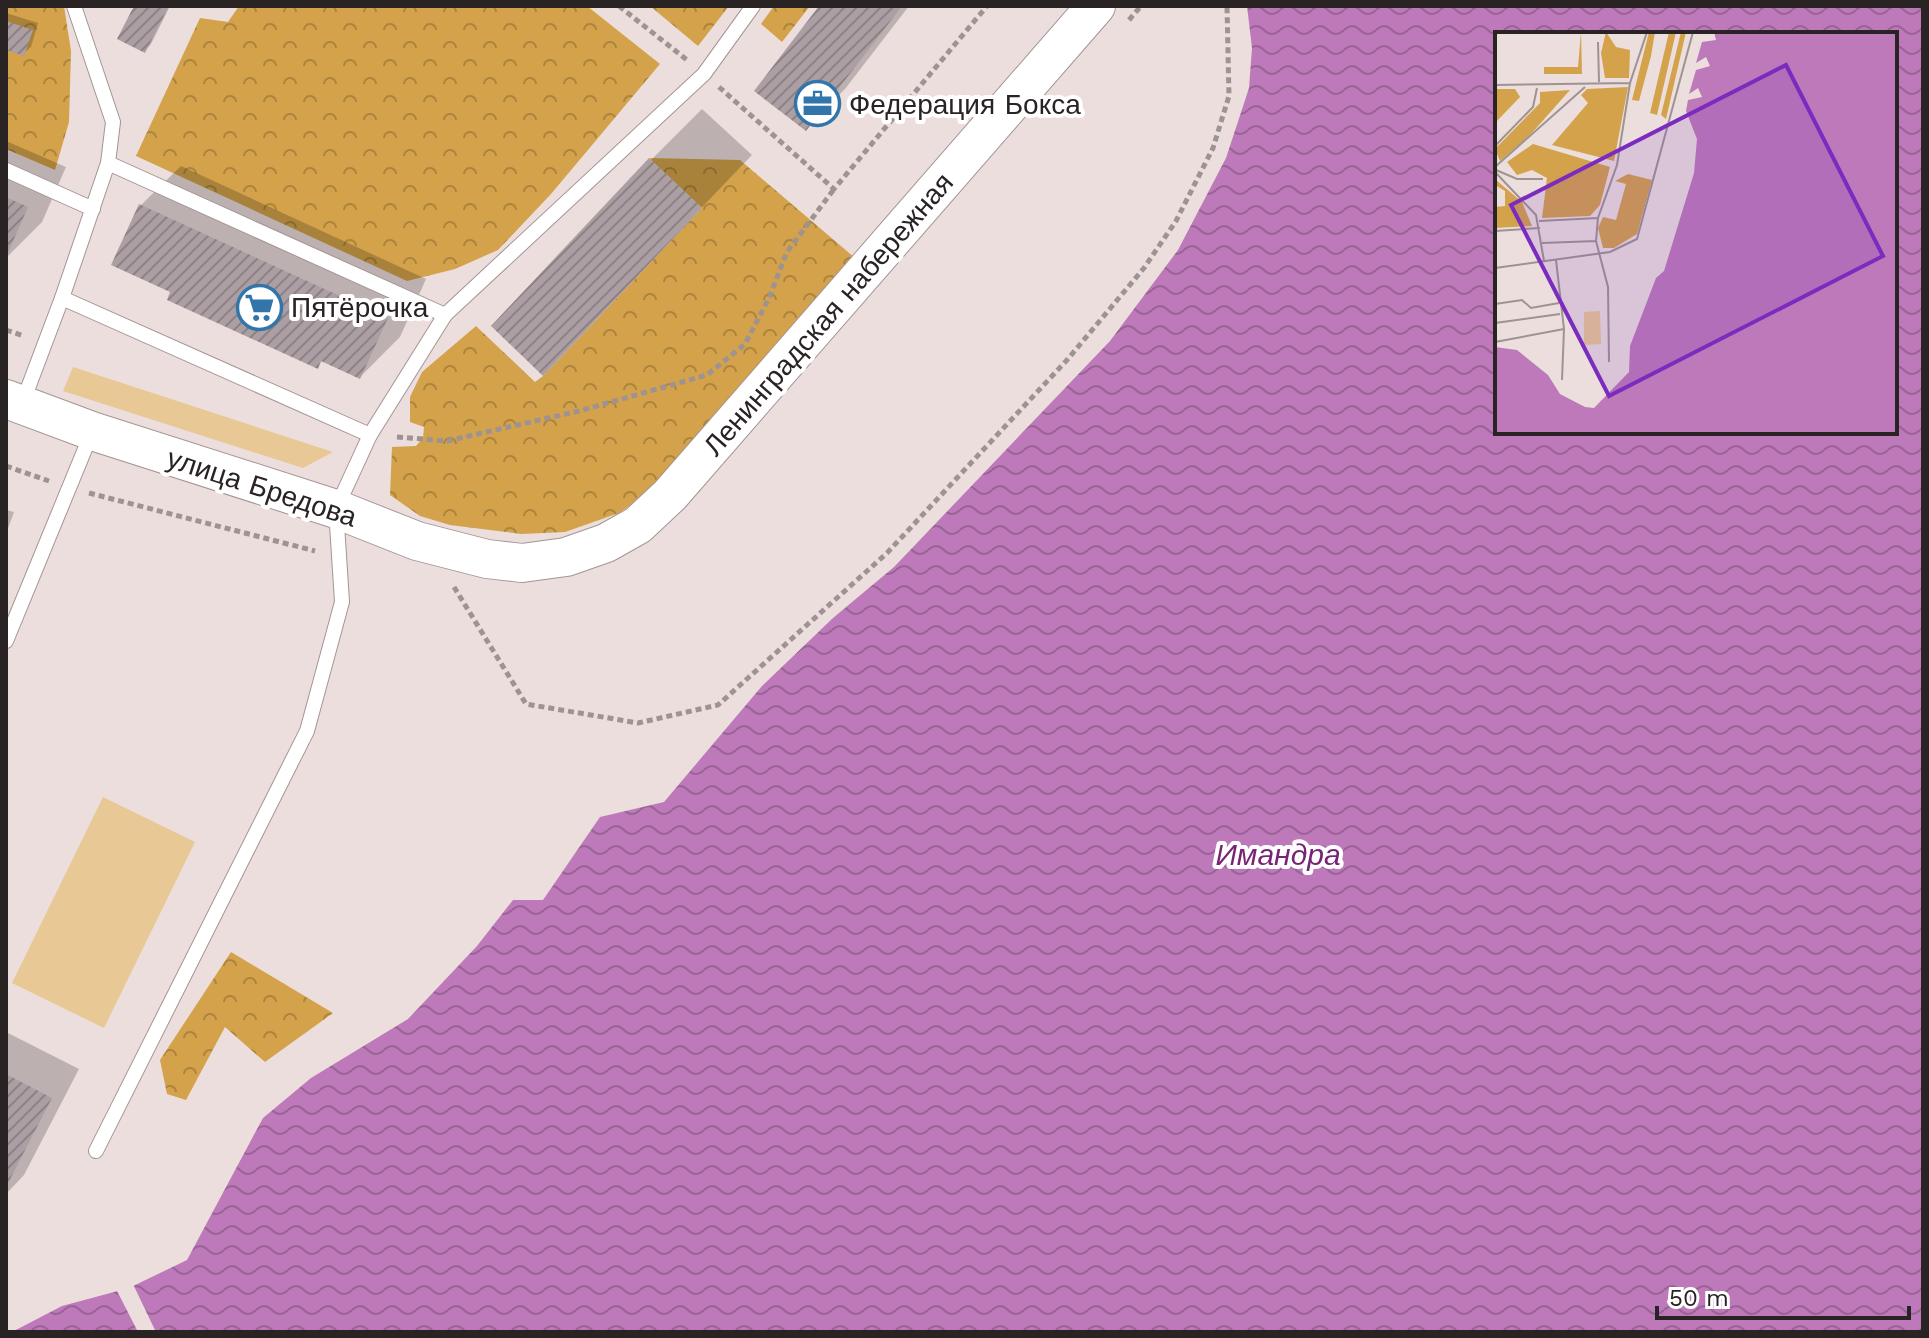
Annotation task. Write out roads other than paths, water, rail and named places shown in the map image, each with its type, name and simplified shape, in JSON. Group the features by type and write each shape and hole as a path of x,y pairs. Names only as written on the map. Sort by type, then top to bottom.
{"main road":[{"name":"Ленинградская набережная","path":"522,563 566,557 606,543 638,525 670,495 1108,18"},
{"name":"улица Бредова","path":"14,401 92,431 336,509 417,541 487,559 522,563"}],"lane":[{"path":"14,401 62,298 108,163 113,122 74,6"},
{"path":"96,1151 307,731 342,602 336,509 370,435 445,315 704,74 753,6"},
{"path":"108,163 445,315"},
{"path":"6,170 93,209"},
{"path":"62,298 370,435"},
{"path":"6,641 92,431"}],"water":[{"name":"Имандра","path":"1247,6 1923,6 1923,1332 12,1332 62,1306 129,1288 187,1260 263,1118 311,1078 408,1019 477,946 513,900 543,900 600,817 664,802 762,686 833,618 894,567 1110,341 1178,250 1226,158 1249,88 1252,48"}],"place":[{"name":"Федерация Бокса","path":"818,104"},
{"name":"Пятёрочка","path":"260,307"}]}
